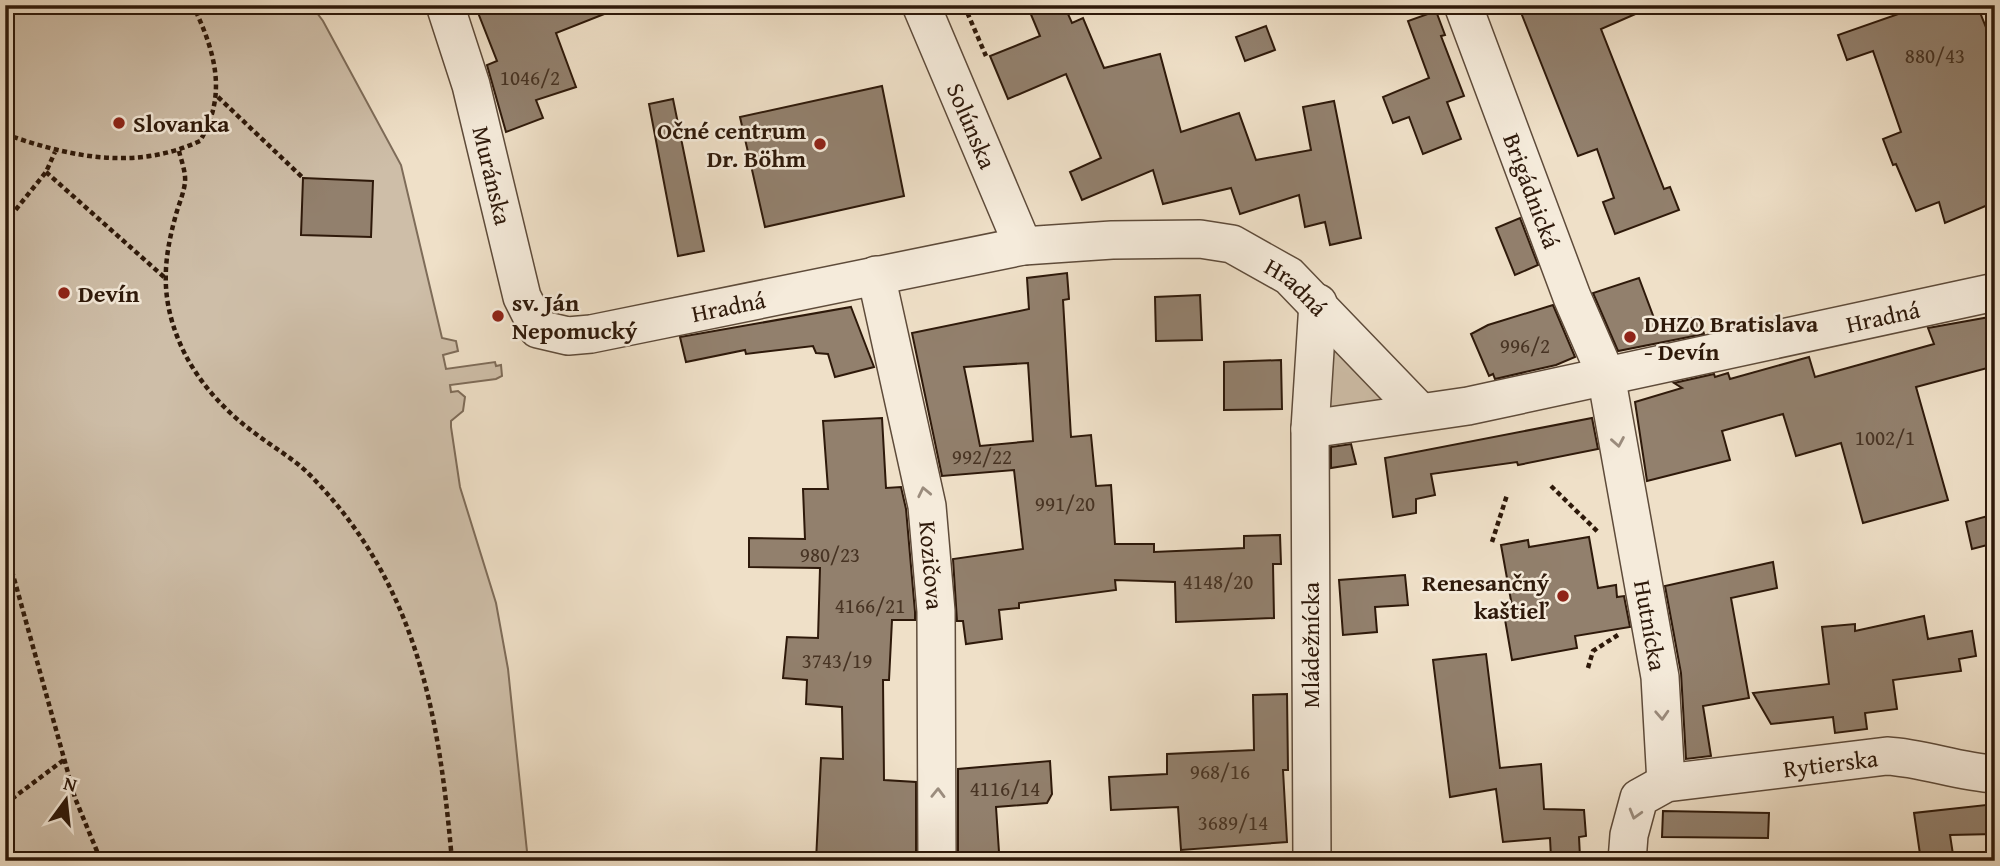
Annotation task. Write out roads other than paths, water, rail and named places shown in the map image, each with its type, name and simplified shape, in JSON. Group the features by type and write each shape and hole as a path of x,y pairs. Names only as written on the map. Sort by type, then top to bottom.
{"street":[{"name":"Muránska","path":"445,5 471,85 522,297 538,329 553,334"},
{"name":"Solúnska","path":"921,5 1023,246"},
{"name":"Brigádnická","path":"1463,5 1572,297 1606,375"},
{"name":"Hradná","path":"553,334 591,334 1023,246 1174,239 1232,244 1289,276 1318,303 1389,383 1420,412 1468,406 1995,292"},
{"name":"Kozičova","path":"876,275 927,506 936,611 937,861"},
{"name":"Mládežnícka","path":"1312,861 1310,429 1318,303"},
{"name":"Hutnícka","path":"1606,375 1660,677 1666,783"},
{"path":"1310,429 1420,412"},
{"name":"Rytierska","path":"1666,783 1887,756 1909,757 1972,773 1995,774"},
{"path":"1627,861 1629,835 1639,798 1666,783"}],"place":[{"name":"Slovanka","path":"119,123"},
{"name":"Očné centrum Dr. Böhm","path":"820,144"},
{"name":"Devín","path":"64,293"},
{"name":"sv. Ján Nepomucký","path":"498,316"},
{"name":"DHZO Bratislava - Devín","path":"1630,337"},
{"name":"Renesančný kaštieľ","path":"1563,596"}]}
